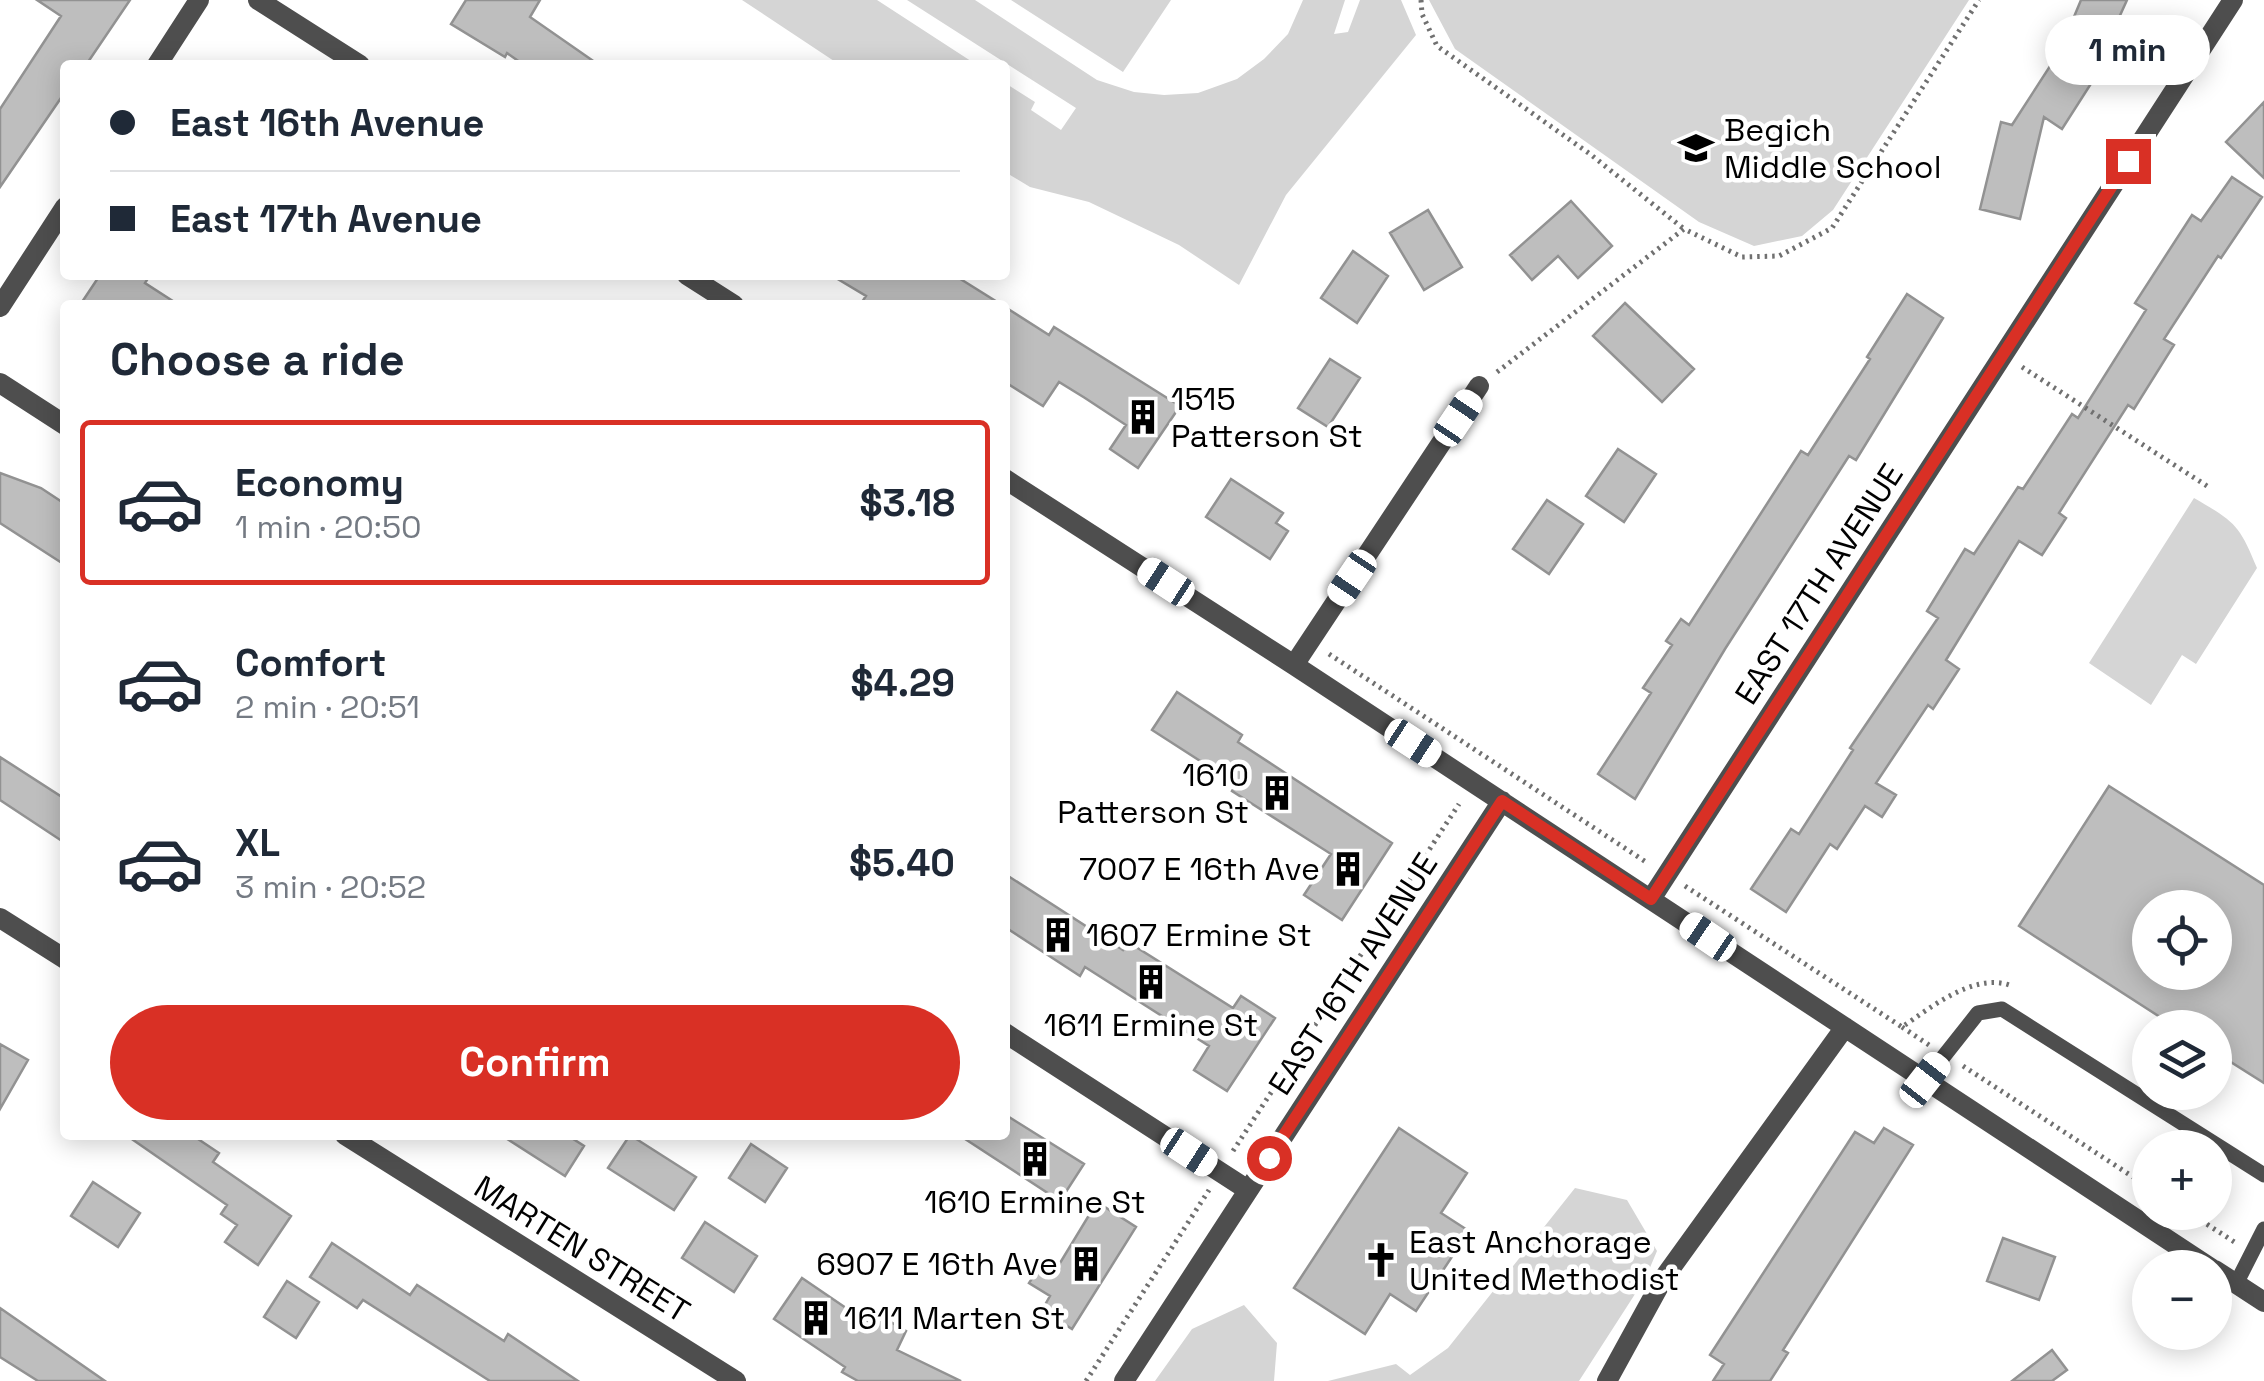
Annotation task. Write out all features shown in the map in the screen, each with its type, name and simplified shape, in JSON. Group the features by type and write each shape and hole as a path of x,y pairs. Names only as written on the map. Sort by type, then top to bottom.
{"street":[{"path":"160,60 199,0"},
{"path":"258,0 352,60"},
{"name":"EAST 17TH AVENUE","path":"1651,899 2233,0"},
{"path":"0,307 60,215"},
{"path":"695,280 726,300"},
{"path":"0,383 60,422"},
{"path":"1294,665 1479,386"},
{"path":"1010,482 2184,1250"},
{"name":"EAST 16TH AVENUE","path":"1124,1381 1502,801"},
{"path":"0,918 60,956"},
{"path":"1607,1381 1662,1279 1846,1027"},
{"path":"1010,1036 1248,1190"},
{"name":"MARTEN STREET","path":"353,1140 736,1381"},
{"path":"2232,1281 2264,1302"}],"lane":[{"path":"1925,1080 1978,1013 2002,1010 2264,1175"},
{"path":"2236,1284 2264,1229"}],"path":[{"path":"1421,0 1422,14 1437,46 1590,154 1684,229 1742,257 1779,256 1832,228 1979,0"},
{"path":"1479,386 1684,229"},
{"path":"2003,355 2207,486"},
{"path":"1086,1381 1447,822"},
{"path":"1902,1028 2132,1176"},
{"path":"2217,1230 2252,1252"}],"shaded area":[{"path":"742,0 877,0 969,60 832,60"},
{"path":"907,0 975,0 1097,80 1134,92 1164,95 1198,93 1237,79 1288,34 1303,0 1345,0 1334,34 1348,32 1360,0 1401,0 1416,35 1286,195 1239,285 1179,245 1089,202 1030,187 1010,175 1010,86 1035,102 1031,110 1061,130 1076,108 1010,66 1010,60 1001,60"},
{"path":"1011,0 1171,0 1123,72"},
{"path":"1429,0 1969,0 1833,210 1802,236 1754,246 1699,222 1455,49"},
{"path":"2194,498 2234,526 2257,568 2196,664 2182,655 2151,705 2089,663"},
{"path":"1575,1188 1627,1200 1657,1251 1646,1277 1579,1381 1328,1381 1396,1364 1410,1375 1448,1348"},
{"path":"1244,1305 1277,1343 1274,1381 1155,1381 1192,1329"}],"building":[{"path":"37,0 130,0 89,60 60,60 60,99 0,187 0,109 61,16"},
{"path":"466,0 540,0 530,17 592,60 517,60 507,53 505,57 451,24"},
{"path":"2081,0 2127,0 2097,66 2101,68 2062,129 2044,117 2020,219 1980,209 2001,122 2012,125 2076,26 2071,24"},
{"path":"2264,102 2264,178 2226,142"},
{"path":"2232,177 2262,197 2164,339 2174,345 2134,409 2128,405 2059,513 2066,518 2042,555 2019,541 1946,660 1959,669 1933,709 1928,705 1876,783 1896,795 1882,817 1865,806 1837,849 1830,844 1786,912 1751,889 1791,829 1799,834 1853,750 1850,748 1938,618 1927,611 1965,549 1974,554 2072,414 2078,418 2146,310 2135,303 2192,215 2201,221"},
{"path":"1571,201 1612,246 1578,278 1558,256 1532,280 1510,255"},
{"path":"1428,210 1462,267 1424,290 1390,233"},
{"path":"1353,251 1388,276 1357,323 1321,298"},
{"path":"97,280 147,280 145,283 171,300 83,300"},
{"path":"839,280 962,280 994,300 863,300 866,296"},
{"path":"1907,294 1943,318 1856,460 1849,456 1725,649 1635,799 1598,774 1651,693 1643,688 1672,645 1666,641 1681,619 1689,625 1801,451 1808,455"},
{"path":"1625,303 1694,369 1662,402 1593,336"},
{"path":"1010,310 1049,335 1054,327 1180,406 1138,468 1110,449 1126,425 1085,398 1059,382 1043,406 1010,385"},
{"path":"1330,359 1360,378 1328,427 1298,408"},
{"path":"1618,449 1656,474 1624,522 1586,496"},
{"path":"0,473 41,488 60,501 60,562 0,523"},
{"path":"1231,479 1283,513 1276,523 1288,531 1270,559 1206,517"},
{"path":"1547,500 1583,524 1549,574 1513,549"},
{"path":"1177,692 1242,735 1238,742 1392,843 1342,920 1304,895 1331,854 1232,791 1236,784 1152,730"},
{"path":"0,757 60,796 60,840 0,800"},
{"path":"2109,786 2264,885 2264,1083 2232,1063 2232,1010 2149,1010 2019,926"},
{"path":"1010,877 1123,950 1128,942 1233,1008 1241,996 1275,1018 1227,1091 1194,1070 1209,1046 1085,967 1080,976 1010,930"},
{"path":"0,1044 28,1060 0,1109"},
{"name":"1610 Ermine St","path":"1010,1118 1084,1164 1060,1201 967,1140 1010,1140"},
{"name":"East Anchorage United Methodist","path":"1399,1128 1467,1173 1441,1213 1469,1231 1416,1311 1390,1294 1365,1334 1294,1288"},
{"path":"1884,1128 1913,1145 1783,1350 1788,1353 1770,1381 1713,1381 1724,1364 1710,1355 1855,1132 1874,1143"},
{"path":"133,1140 200,1140 219,1153 213,1162 291,1216 258,1265 225,1242 237,1225 221,1214 227,1205"},
{"path":"509,1140 575,1140 584,1146 565,1176"},
{"path":"627,1140 638,1140 696,1177 674,1210 608,1168"},
{"path":"751,1144 787,1168 765,1202 729,1178"},
{"path":"93,1182 140,1213 118,1247 71,1216"},
{"name":"6907 E 16th Ave","path":"1097,1202 1136,1227 1072,1329 1042,1310 1050,1296 1029,1283 1044,1260 1057,1268"},
{"path":"705,1222 757,1256 734,1292 682,1258"},
{"path":"2003,1238 2055,1257 2039,1300 1987,1281"},
{"path":"332,1243 410,1295 417,1285 504,1341 508,1334 578,1381 490,1381 363,1300 357,1308 310,1277"},
{"path":"802,1278 871,1325 877,1314 906,1331 897,1350 961,1381 858,1381 842,1372 845,1367 774,1319"},
{"path":"287,1281 319,1302 296,1338 264,1317"},
{"path":"0,1308 105,1381 38,1381 0,1357"},
{"path":"2052,1350 2067,1370 2052,1381 2012,1381"}],"place":[{"name":"Begich Middle School","path":"1696,148"},
{"name":"1515 Patterson St","path":"1143,417"},
{"name":"1610 Patterson St","path":"1277,793"},
{"name":"7007 E 16th Ave","path":"1348,869"},
{"name":"1607 Ermine St","path":"1058,935"},
{"name":"1611 Ermine St","path":"1151,982"},
{"name":"1610 Ermine St","path":"1035,1159"},
{"name":"East Anchorage United Methodist","path":"1381,1260"},
{"name":"6907 E 16th Ave","path":"1086,1264"},
{"name":"1611 Marten St","path":"816,1318"}],"route":[{"path":"1269,1158 1502,801 1651,899 2128,161"}]}
